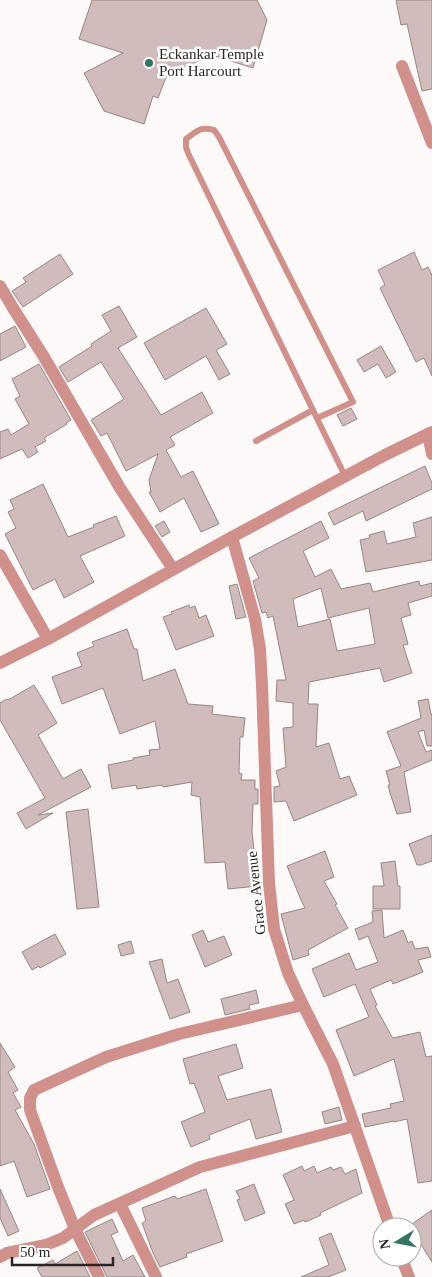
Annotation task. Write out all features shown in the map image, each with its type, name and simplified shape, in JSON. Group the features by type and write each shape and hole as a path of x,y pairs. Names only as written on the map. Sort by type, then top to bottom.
{"street":[{"path":"402,66 432,142"},
{"path":"0,286 44,357 120,488 173,569"},
{"path":"0,663 384,455 430,433 432,454"},
{"name":"Grace Avenue","path":"232,537 255,619 260,649 268,883 274,930 288,972 333,1064 387,1217"},
{"path":"0,555 48,638"},
{"path":"99,1277 75,1228 58,1187 30,1110 30,1098 34,1090 106,1057 179,1034 303,1005"},
{"path":"0,1257 7,1253 46,1245 63,1238 94,1215 200,1167 355,1126"},
{"path":"120,1204 156,1277"}],"lane":[{"path":"317,418 353,402 219,137 214,130 206,128 197,131 186,139 188,154 345,476"},
{"path":"256,441 313,410"}],"building":[{"name":"Eckankar Temple Port Harcourt","path":"92,0 257,0 267,20 253,68 212,55 167,75 158,98 153,96 144,124 104,111 84,73 123,53 79,39"},
{"path":"396,0 432,0 432,89 422,91 407,24 401,25"},
{"path":"414,252 422,270 428,267 432,275 432,376 424,358 416,362 380,288 385,285 378,270"},
{"path":"60,254 73,274 23,307 12,291 26,282 23,278"},
{"path":"119,306 137,337 118,348 161,415 202,392 213,413 170,437 175,445 166,450 181,477 193,471 219,524 201,532 184,498 160,512 149,492 151,492 149,480 158,454 126,471 107,433 101,436 91,420 124,399 101,362 68,382 59,367 92,346 91,344 111,331 102,315"},
{"path":"206,308 227,344 216,350 230,374 219,380 206,356 165,380 144,343"},
{"path":"15,326 26,347 0,361 0,334"},
{"path":"381,346 396,372 386,378 378,364 364,372 357,360"},
{"path":"39,364 71,420 44,438 46,441 35,447 38,452 28,458 22,449 0,459 0,432 8,429 11,435 29,424 15,399 20,396 12,379"},
{"path":"351,408 357,419 343,426 337,415"},
{"path":"425,466 432,483 432,489 366,521 363,511 334,525 328,513"},
{"path":"43,484 68,537 116,516 125,536 80,556 94,582 64,598 55,579 33,590 5,534 16,528 8,512 14,509 10,500"},
{"path":"432,517 432,560 366,572 360,540 370,538 369,535 384,531 387,544 416,537 413,523"},
{"path":"164,521 170,532 162,537 155,526"},
{"path":"321,521 329,538 303,551 315,577 331,569 341,589 370,583 373,592 419,581 420,586 432,583 432,596 408,603 411,615 401,618 408,644 403,645 412,673 384,682 380,668 309,682 308,704 318,704 316,747 329,743 340,779 349,776 357,795 294,821 286,801 274,802 274,787 280,786 276,771 286,767 283,728 293,727 293,703 276,701 277,680 286,680 273,616 268,618 266,612 262,613 253,581 259,578 249,558","holes":["321,588 328,618 369,608 375,644 337,651 330,619 298,627 293,599"]},
{"path":"237,584 246,617 236,619 229,586"},
{"path":"189,605 190,608 195,606 199,618 206,615 214,636 176,650 163,617"},
{"path":"127,629 134,649 137,649 143,681 175,669 188,704 213,706 212,714 245,718 243,737 240,737 239,773 242,774 241,780 255,780 255,789 258,789 258,804 253,804 252,832 258,886 228,889 225,862 205,863 200,797 191,795 192,782 163,787 162,785 137,789 136,785 112,789 108,765 150,755 149,750 160,749 155,721 120,734 103,688 62,704 52,677 82,666 77,653 94,646 92,642"},
{"path":"34,685 57,723 38,735 63,779 81,769 91,787 38,815 53,813 26,829 17,813 45,798 0,720 0,703"},
{"path":"428,699 432,714 432,746 427,746 424,730 418,732 426,752 432,750 432,760 404,772 411,812 397,814 390,793 386,771 401,766 387,732 421,718 418,701"},
{"path":"88,809 99,907 77,909 66,812"},
{"path":"432,835 432,861 417,865 409,844"},
{"path":"325,851 334,877 324,881 348,928 308,950 309,955 293,960 281,914 305,908 287,866"},
{"path":"395,861 398,886 400,886 400,909 373,909 373,886 384,886 381,863"},
{"path":"382,910 384,938 403,930 408,943 412,941 415,949 428,947 431,957 418,960 423,972 393,984 391,980 370,989 377,1005 375,1006 392,1037 420,1032 426,1057 432,1056 432,1181 418,1183 407,1119 365,1127 362,1114 391,1108 390,1104 404,1101 394,1059 354,1076 336,1030 369,1017 355,984 324,997 312,969 349,953 356,970 378,962 368,936 359,940 355,929 373,922 372,911"},
{"path":"203,930 208,942 224,936 232,955 205,967 192,935"},
{"path":"55,934 66,954 40,968 39,966 32,970 22,952"},
{"path":"131,941 134,953 121,956 118,945"},
{"path":"162,959 167,983 178,979 190,1012 170,1019 149,962"},
{"path":"256,990 259,1003 249,1005 250,1009 225,1015 221,999"},
{"path":"0,1043 15,1067 8,1072 18,1090 13,1093 21,1107 15,1110 34,1144 50,1189 27,1197 14,1161 0,1166"},
{"path":"236,1044 243,1068 218,1076 227,1100 271,1089 282,1132 256,1139 250,1119 209,1135 210,1139 191,1147 181,1122 205,1112 194,1083 190,1084 183,1059"},
{"path":"339,1107 342,1120 325,1124 322,1112"},
{"path":"302,1166 304,1171 314,1166 317,1173 331,1167 333,1170 341,1167 345,1174 356,1169 362,1193 320,1213 321,1215 305,1222 304,1220 294,1224 285,1204 294,1200 283,1175"},
{"path":"254,1184 265,1213 245,1221 237,1200 240,1199 236,1191"},
{"path":"0,1189 19,1231 8,1236 0,1218"},
{"path":"206,1189 223,1241 186,1254 187,1257 160,1267 142,1223 146,1221 142,1208 175,1196 177,1199"},
{"path":"432,1210 432,1262 422,1246 422,1217"},
{"path":"112,1219 118,1232 111,1235 123,1261 133,1255 145,1277 107,1277 85,1232"},
{"path":"331,1233 346,1270 328,1277 301,1277 329,1265 319,1238"},
{"path":"77,1251 90,1277 42,1277 37,1268 53,1260 55,1264"}],"place":[{"name":"Eckankar Temple Port Harcourt","path":"149,63"}]}
